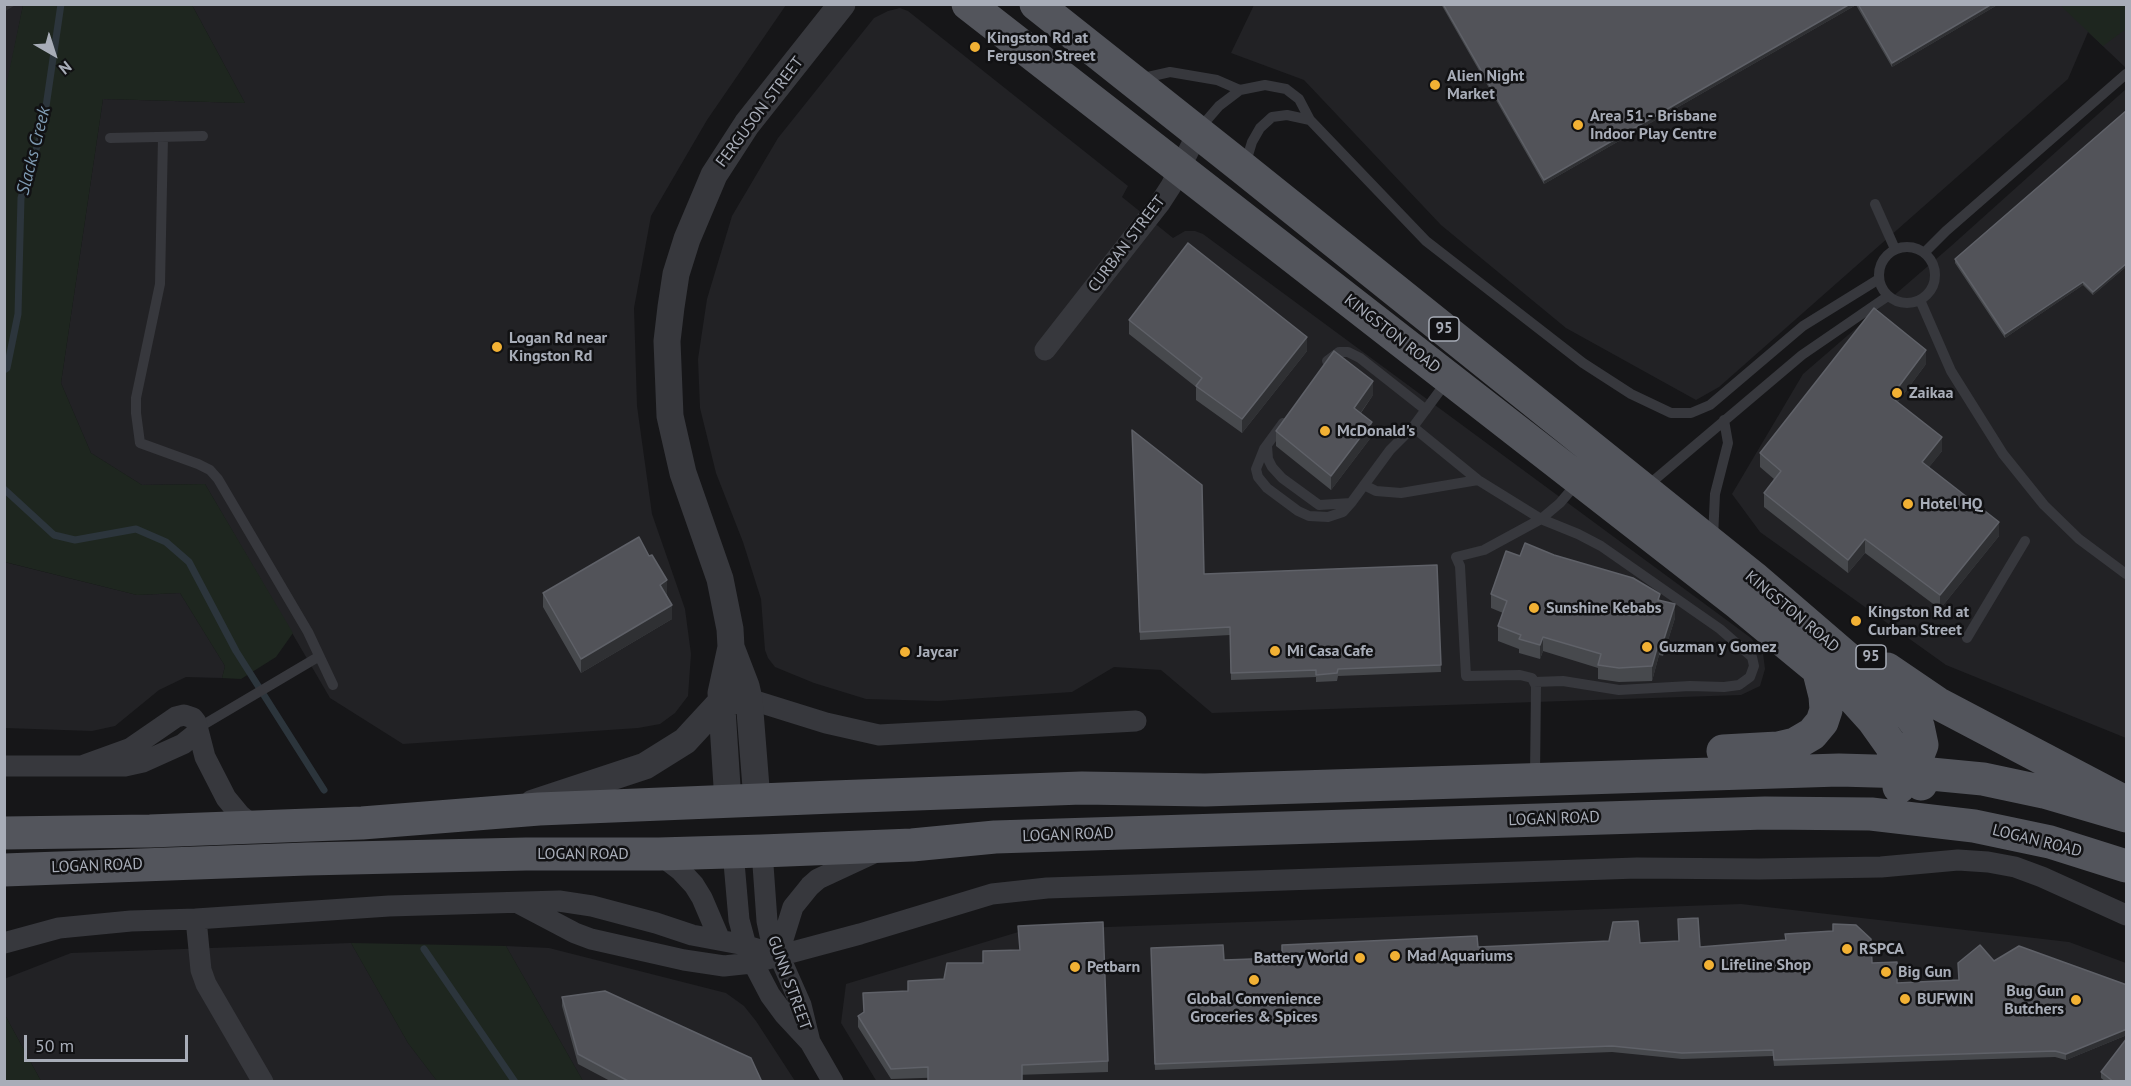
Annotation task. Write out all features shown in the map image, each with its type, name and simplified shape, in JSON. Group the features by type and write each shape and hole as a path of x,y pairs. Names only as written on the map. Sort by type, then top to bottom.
{"main road":[{"name":"KINGSTON ROAD","path":"968,4 1449,379 1580,478 1632,499 1713,546 1734,609 1910,713 1920,730 1922,742 1910,772 1866,711 1818,668 1734,609 1632,499 1244,169 1036,4"},
{"name":"95","path":"1734,609 1795,597 1870,657 1937,703 2088,780 2127,803"},
{"path":"1660,775 1705,755 1727,751 1778,748 1807,738 1820,726 1826,710 1818,668"},
{"name":"LOGAN ROAD","path":"4,833 150,831 362,823 503,812 1070,789 1205,790 1839,770 1910,772 2003,783 2044,792 2127,816"},
{"name":"95","path":"1910,772 1935,796 1974,826"},
{"path":"1871,814 1899,788 1910,772"},
{"path":"743,801 747,851"},
{"name":"LOGAN ROAD","path":"4,870 526,854 659,854 888,846 995,837 1765,813 1871,814 1974,826 2050,842 2127,866"}],"street":[{"name":"FERGUSON STREET","path":"743,801 749,699 731,647 723,592 683,473 670,416 667,341 676,274 687,239 714,175 747,124 842,4"},
{"name":"CURBAN STREET","path":"1045,350 1154,211 1180,170 1198,132"},
{"name":"FERGUSON STREET","path":"731,647 722,682 721,702 743,801"},
{"path":"503,812 645,766 685,741 721,702 749,699 826,723 879,735 1136,722"},
{"path":"4,766 84,765 132,748 176,717 184,715 193,718 205,758 217,783 240,815 255,827"},
{"path":"4,943 59,928 131,921 389,906 559,900 647,920 692,935 720,940 749,954 778,955 794,907 810,886 819,879 888,846"},
{"name":"GUNN STREET","path":"747,851 738,909 749,954 774,1002 810,1042 833,1082"},
{"name":"GUNN STREET","path":"747,851 778,955 801,1005 810,1042"},
{"path":"659,854 681,871 694,885 720,940"},
{"name":"LOGAN ROAD","path":"778,955 860,934 968,900 1006,892 1138,885 1625,868 1881,867 1948,861 1989,862 2015,867 2042,877 2127,915"},
{"path":"519,903 575,933 601,942 716,965 737,966 749,954"},
{"path":"196,919 201,970 206,984 263,1082"}],"lane":[{"path":"1132,80 1170,72 1217,80 1240,90"},
{"path":"1925,252 1946,231 2127,75"},
{"path":"1198,132 1204,121 1240,90 1265,85 1286,89 1299,99 1310,120 1426,241 1583,363 1631,394 1671,413 1691,414 1700,411 1721,397 1803,326 1879,279"},
{"path":"1244,169 1252,142 1260,128 1272,117 1287,115 1310,120"},
{"path":"110,138 203,136"},
{"path":"163,137 160,284 136,398 136,424 140,443 184,457 215,475 309,632 318,657 333,686"},
{"path":"1875,204 1895,249"},
{"path":"1910,246 1925,252 1931,259 1935,268 1935,277 1928,294 1920,300 1903,303 1888,296 1882,288 1879,279 1882,262 1887,254 1895,249 1910,246"},
{"path":"1632,499 1802,355 1888,296"},
{"path":"1920,300 1951,371 2003,454 2044,505 2079,539 2127,574"},
{"path":"1317,375 1330,357 1339,352 1348,352 1360,358 1426,410"},
{"path":"1292,410 1267,446 1256,469 1258,477 1267,488 1298,512 1309,516 1328,517 1343,512 1351,503 1390,450 1413,427 1449,379"},
{"path":"1713,546 1715,494 1728,444 1724,420"},
{"path":"1413,427 1478,480 1541,519 1578,534 1734,609 1754,666 1750,676 1739,685 1619,690 1563,681 1534,682"},
{"path":"1267,446 1268,459 1272,467 1282,478 1319,505 1351,503"},
{"path":"1535,778 1536,686 1532,678 1520,675 1466,676 1460,566 1456,557 1484,550 1541,519 1560,503 1580,478"},
{"path":"1364,485 1376,491 1401,493 1478,480"},
{"path":"1967,638 2025,541"},
{"path":"198,730 318,657"}],"shaded area":[{"path":"5,5 23,5 5,96"},
{"path":"23,5 192,5 245,103 103,99 61,383 91,453 142,485 205,484 293,633 276,657 241,679 222,678 225,666 180,593 137,595 5,562 4,96"},
{"path":"192,5 786,5 707,120 651,216 634,308 637,406 652,514 685,609 691,654 688,696 675,713 660,724 638,728 403,744 330,698 205,484 142,485 91,453 61,383 103,99 245,103"},
{"path":"1254,5 2126,5 2126,68 2088,32 2068,79 1719,387 1696,400 1566,328 1441,225 1304,80 1231,53"},
{"path":"2060,5 2126,5 2126,29 2103,46"},
{"path":"900,8 908,11 1128,186 1122,197 1173,238 1185,231 1203,234 1751,638 1763,653 1765,669 1760,686 1741,695 1212,713 1161,670 1114,667 1072,692 938,701 866,699 814,683 775,667 765,650 761,599 743,542 716,473 700,408 698,359 707,299 732,216 778,138 874,18"},
{"path":"2126,89 2126,738 1946,665 1760,532 1732,494 1803,374 1950,247"},
{"path":"4,562 137,595 180,593 225,666 222,678 186,677 159,690 115,726 92,731 5,728"},
{"path":"1741,904 2069,942 2126,963 2126,1082 877,1082 841,1023 846,984 1025,930"},
{"path":"351,943 408,1043 437,1081 41,1081 5,1015 4,979 71,953"},
{"path":"351,943 506,946 583,1081 437,1081 408,1043"},
{"path":"506,946 549,948 726,993 744,1006 756,1021 795,1081 583,1081"},
{"path":"5,1015 41,1081 5,1081"}],"building":[{"name":"Area 51 - Brisbane Indoor Play Centre","path":"1443,4 1850,4 1544,180"},
{"path":"1858,4 1992,4 1892,63"},
{"path":"2127,110 2127,263 2093,292 2083,282 2005,334 1955,259"},
{"path":"1188,243 1307,337 1242,419 1196,386 1202,378 1129,320"},
{"path":"1874,308 1926,350 1891,397 1942,437 1922,462 1999,522 1940,595 1865,539 1848,560 1764,493 1781,471 1760,453"},
{"name":"McDonald's","path":"1334,351 1373,381 1354,408 1372,422 1331,476 1276,431"},
{"path":"1132,430 1202,485 1204,574 1437,565 1441,665 1338,669 1337,673 1316,675 1316,670 1231,673 1230,627 1140,632"},
{"path":"639,537 649,556 652,555 667,580 660,585 672,605 581,659 543,593"},
{"path":"1525,543 1554,555 1633,578 1660,594 1658,600 1675,604 1663,642 1659,641 1652,666 1619,668 1598,665 1601,654 1543,637 1540,645 1519,639 1521,635 1498,626 1507,601 1491,594 1506,551 1520,556"},
{"path":"1698,918 1700,947 1786,940 1785,934 1833,931 1833,924 1856,925 1871,939 1872,963 1897,962 1897,983 1959,980 1958,963 1980,945 1994,961 2019,946 2127,985 2127,1029 2066,1054 2055,1051 1774,1060 1773,1050 1682,1053 1612,1046 1155,1064 1151,948 1223,945 1224,960 1282,958 1282,945 1477,936 1478,947 1609,941 1613,922 1638,921 1640,943 1679,941 1678,919"},
{"path":"1103,922 1108,1061 1022,1065 1022,1082 928,1082 928,1067 891,1069 858,1016 864,1012 863,993 908,991 908,981 944,979 947,963 983,963 983,951 1020,950 1018,926"},
{"path":"605,991 751,1058 762,1082 630,1082 578,1054 562,997"},
{"path":"2127,1038 2127,1082 2114,1082 2101,1072"}],"waterway":[{"name":"Slacks Creek","path":"4,370 7,368 18,314 21,198 43,127 61,4"},
{"path":"4,489 54,535 75,540 136,529 166,542 189,562 236,651 324,790"},
{"path":"424,949 515,1082"}],"place":[{"name":"Kingston Rd at Ferguson Street","path":"975,47"},
{"name":"Alien Night Market","path":"1435,85"},
{"name":"Area 51 - Brisbane Indoor Play Centre","path":"1578,125"},
{"name":"Logan Rd near Kingston Rd","path":"497,347"},
{"name":"Zaikaa","path":"1897,393"},
{"name":"McDonald's","path":"1325,431"},
{"name":"Hotel HQ","path":"1908,504"},
{"name":"Sunshine Kebabs","path":"1534,608"},
{"name":"Kingston Rd at Curban Street","path":"1856,621"},
{"name":"Guzman y Gomez","path":"1647,647"},
{"name":"Mi Casa Cafe","path":"1275,651"},
{"name":"Jaycar","path":"905,652"},
{"name":"RSPCA","path":"1847,949"},
{"name":"Mad Aquariums","path":"1395,956"},
{"name":"Battery World","path":"1360,958"},
{"name":"Lifeline Shop","path":"1709,965"},
{"name":"Petbarn","path":"1075,967"},
{"name":"Big Gun","path":"1886,972"},
{"name":"Global Convenience Groceries & Spices","path":"1254,980"},
{"name":"BUFWIN","path":"1905,999"},
{"name":"Bug Gun Butchers","path":"2076,1000"}]}
